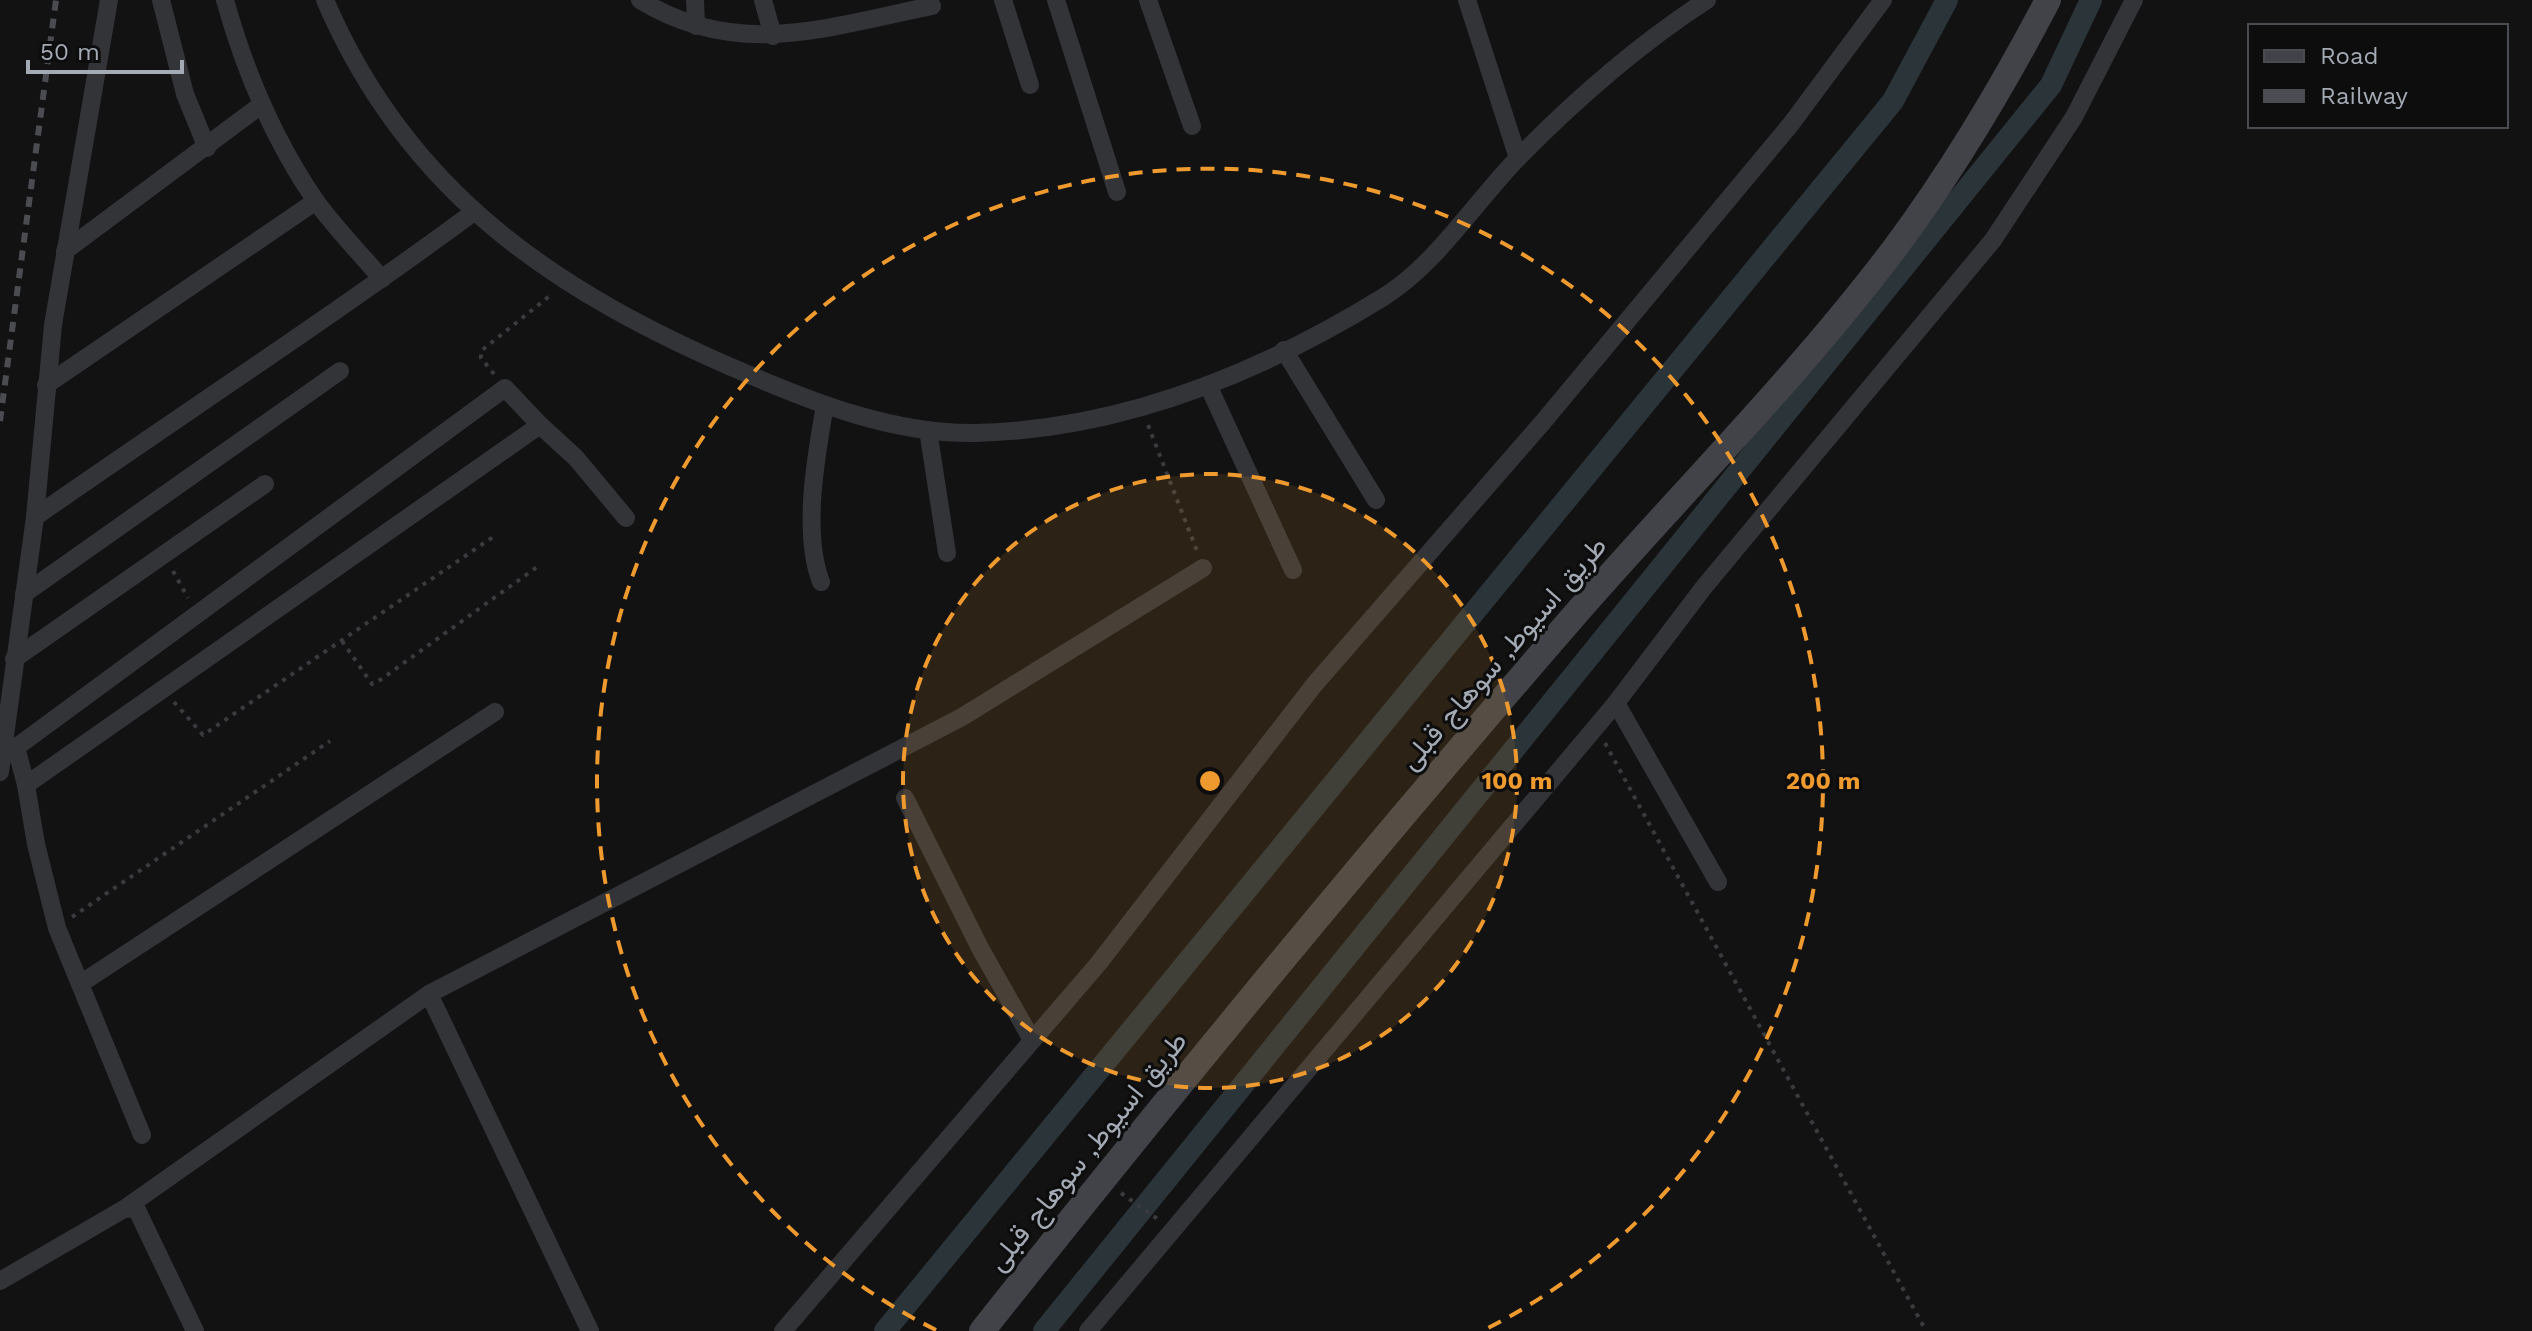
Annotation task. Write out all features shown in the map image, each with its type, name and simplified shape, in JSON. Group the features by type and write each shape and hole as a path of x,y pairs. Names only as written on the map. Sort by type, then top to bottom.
{"main road":[{"name":"طريق اسيوط, سوهاج قبلى","path":"982,1331 1348,884 1573,617 1732,440 1894,249 1959,155 2012,68 2048,0"}],"street":[{"path":"109,0 65,251 46,385 35,517 14,659 6,758 26,785 36,844 57,928 142,1135"},
{"path":"161,0 185,94 207,148"},
{"path":"225,0 239,50 261,105 316,201 382,279"},
{"path":"325,0 344,44 375,98 410,144 474,212 566,283 661,336 825,405 928,430 977,433 1141,408 1208,385 1284,350 1387,295 1423,263 1518,158 1646,42 1707,0"},
{"path":"640,0 696,26 734,35 773,36 875,8 937,2"},
{"path":"695,0 696,26"},
{"path":"763,0 773,36"},
{"path":"1003,0 1030,85"},
{"path":"1056,0 1117,192"},
{"path":"1148,0 1192,126"},
{"path":"1467,0 1518,158"},
{"path":"783,1331 924,1170 1141,911 1314,685 1543,422 1782,136 1883,0"},
{"path":"1088,1331 1616,703 1704,587 1993,240 2074,117 2134,0"},
{"path":"65,251 261,105"},
{"path":"46,385 316,201"},
{"path":"35,517 382,279 474,212"},
{"path":"1284,350 1376,500"},
{"path":"24,594 340,371"},
{"path":"1208,385 1293,570"},
{"path":"6,758 505,388 576,458 626,518"},
{"path":"821,582 815,560 814,485 825,405"},
{"path":"26,785 540,425"},
{"path":"928,430 947,553"},
{"path":"14,659 166,556 265,484"},
{"path":"0,1281 124,1209 429,994 962,717 1203,568"},
{"path":"1616,703 1718,882"},
{"path":"80,984 495,712"},
{"path":"905,798 980,948 1032,1040"},
{"path":"429,994 590,1331"},
{"path":"124,1209 140,1211 195,1331"}],"path":[{"path":"479,355 566,283"},
{"path":"1141,408 1203,568"},
{"path":"165,685 178,710 203,735 493,537"},
{"path":"166,556 197,614"},
{"path":"342,641 365,676 372,684 376,683 537,567"},
{"path":"1595,728 1720,947 1926,1331"},
{"path":"57,928 330,741"},
{"path":"1131,1200 1164,1224"}],"waterway":[{"path":"885,1331 1893,101 1947,0"},
{"path":"1044,1331 2051,85 2091,0"}],"railway":[{"path":"0,421 56,0"}]}
